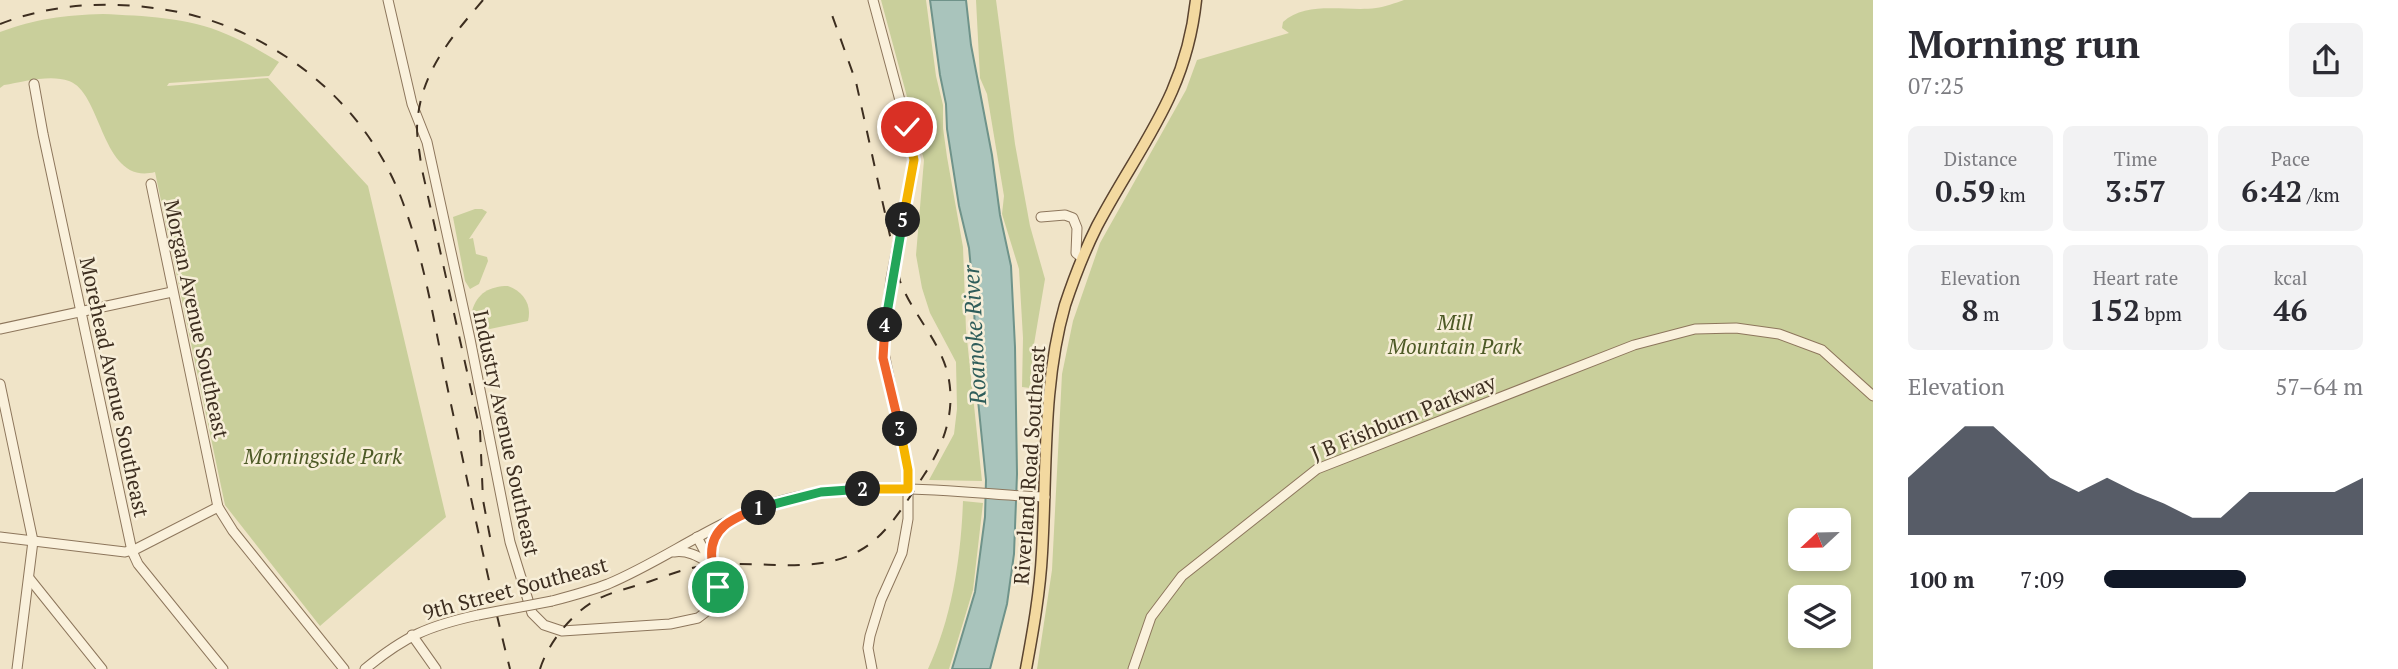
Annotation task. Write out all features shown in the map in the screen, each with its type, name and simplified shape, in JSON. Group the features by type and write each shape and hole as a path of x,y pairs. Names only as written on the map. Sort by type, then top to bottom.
{"main road":[{"name":"Riverland Road Southeast","path":"1026,669 1040,586 1053,360 1065,307 1082,258 1098,225 1168,104 1184,59 1196,0"}],"street":[{"name":"Industry Avenue Southeast","path":"388,0 412,104 427,142 510,542 532,613 544,625 562,631 691,621 705,614 714,603 718,587 712,565 697,537"},
{"path":"872,669 868,648 870,636 881,600 902,552 908,519 906,461 883,348 891,279 914,160 873,0"},
{"name":"Morehead Avenue Southeast","path":"34,84 132,551 138,564 223,669"},
{"name":"Morgan Avenue Southeast","path":"151,184 218,507 233,531 344,669"},
{"path":"1041,217 1065,215 1073,218 1077,228 1076,253 1082,258"},
{"path":"0,329 172,292"},
{"name":"J B Fishburn Parkway","path":"1133,669 1145,631 1169,590 1199,561 1242,530 1305,477 1347,456 1634,345 1695,330 1736,328 1779,334 1822,350 1873,396"},
{"path":"0,384 33,541 17,669"},
{"name":"9th Street Southeast","path":"365,669 388,650 433,626 552,601 608,584 726,522 770,504 821,492 908,489 1045,497"},
{"path":"0,537 117,552 132,551 218,507"},
{"path":"712,565 715,535 726,522"},
{"path":"662,555 683,551 712,565"},
{"path":"29,578 102,669"},
{"path":"412,635 436,669"}],"green space":[{"path":"881,0 926,0 936,76 943,105 947,157 963,247 966,330 982,481 929,480 954,434 957,409 956,362 930,313 922,288 916,255 924,160"},
{"path":"976,0 996,0 1015,144 1030,226 1045,279 1033,350 1030,388 1022,387 1023,338 1019,269 1002,214 1004,196 987,94 980,78"},
{"name":"Mill Mountain Park","path":"1404,0 1873,0 1873,669 1037,669 1052,570 1062,374 1073,321 1100,243 1186,90 1197,60 1289,33 1282,28 1283,22 1304,11 1386,6"},
{"name":"Morningside Park","path":"103,14 165,18 211,28 279,62 269,76 169,83 167,86 268,78 368,186 446,517 320,626 225,505 155,172 137,173 124,165 113,153 89,102 80,89 69,81 36,79 0,88 0,32 50,18"},
{"path":"475,209 487,212 469,239 473,238 476,254 487,257 488,261 479,284 470,289 465,281 453,217"},
{"path":"508,286 526,300 528,321 490,329 478,325 472,311 477,300 490,289"},
{"path":"963,501 983,503 973,590 949,669 928,669 943,629 954,587"}],"water":[{"path":"930,0 966,0 971,45 1011,266 1017,474 1014,554 1007,604 990,669 952,669 975,592 985,517 986,480 976,380 974,301 969,248 959,206"}],"railway":[{"path":"483,0 438,58 424,91 417,128 421,165 480,430 483,500 490,537"},
{"path":"0,24 47,10 95,5 143,7 192,15 226,26 289,59 317,80 343,105 365,132 385,162 400,195 416,244 510,669"},
{"path":"540,669 555,639 570,621 587,606 609,594 697,567 731,564 806,565 824,563 859,551 879,536 896,517 937,452 949,415 948,375 939,350 911,305 900,281 856,82 832,15"}],"route":[{"path":"718,587 712,565 712,544 715,535 726,522 770,504 821,492 908,489 908,470 883,358 891,279 914,171 913,149 907,127"}],"water label":[{"name":"Roanoke River","path":"974,335"}]}
